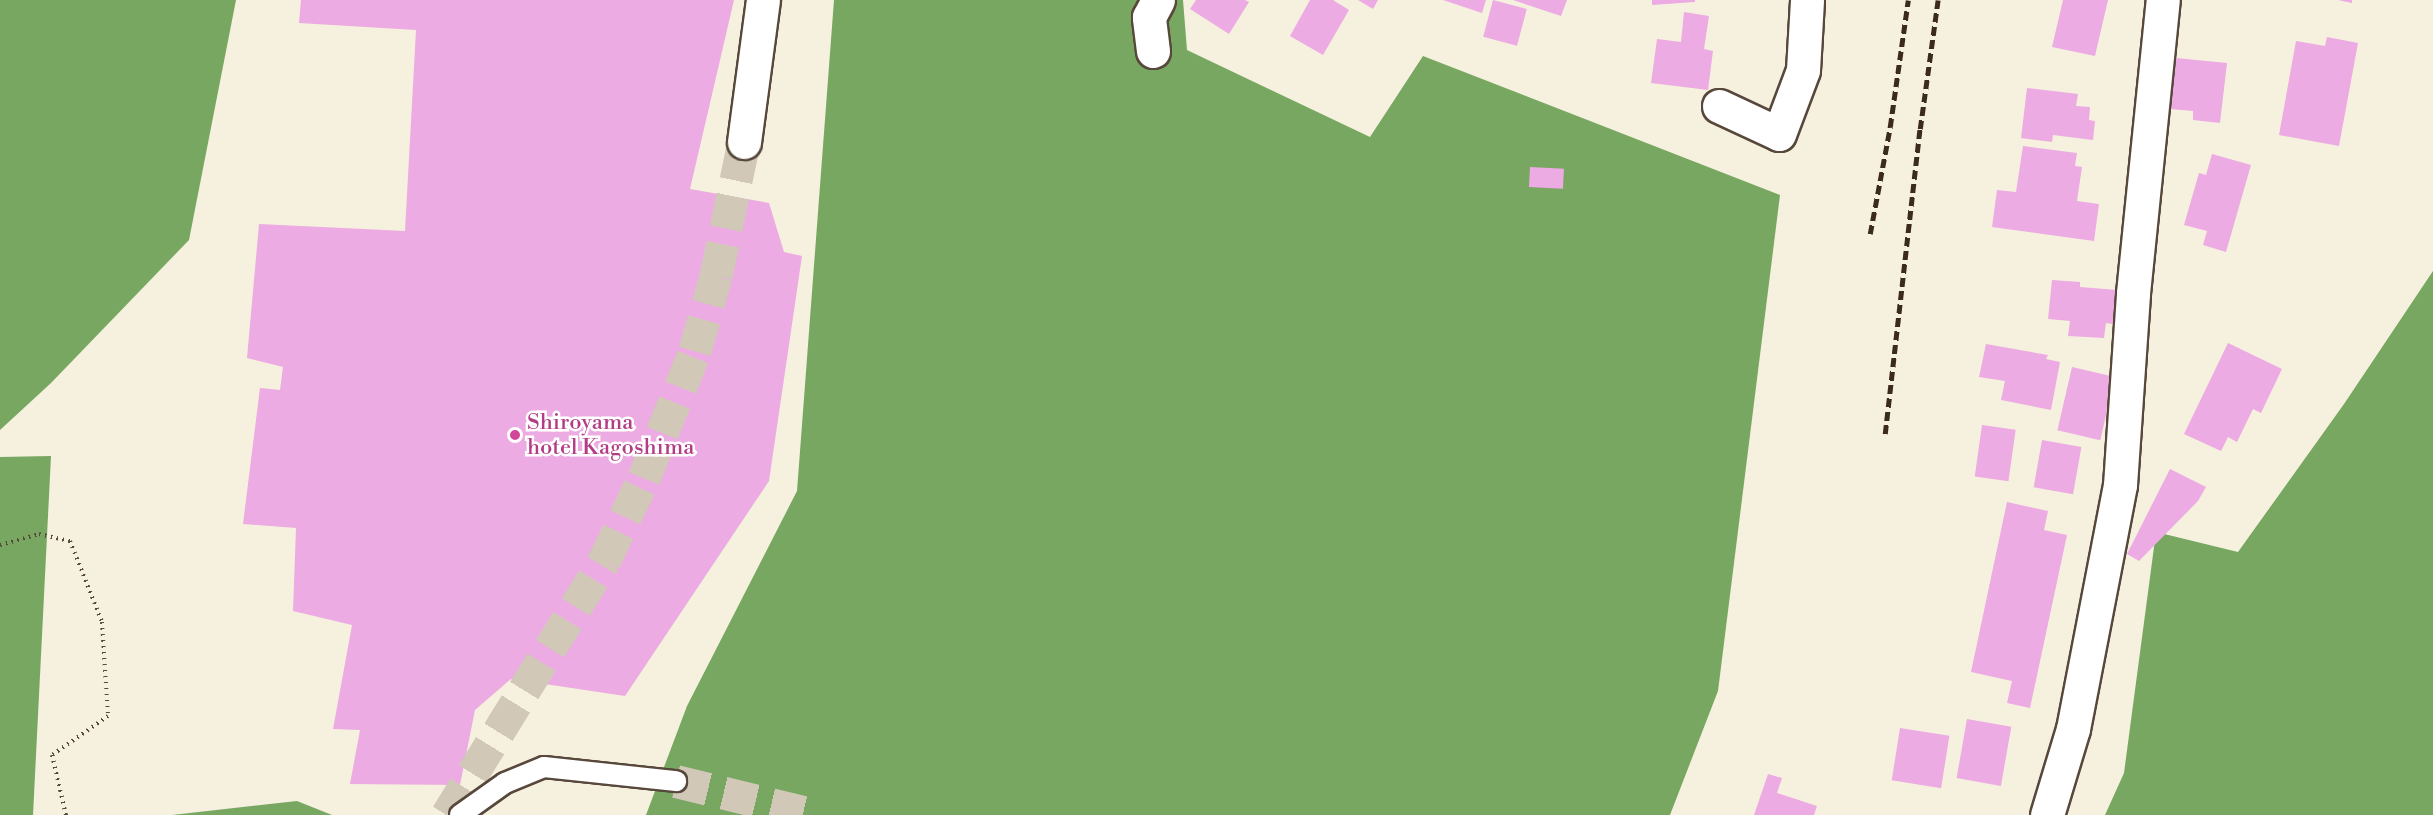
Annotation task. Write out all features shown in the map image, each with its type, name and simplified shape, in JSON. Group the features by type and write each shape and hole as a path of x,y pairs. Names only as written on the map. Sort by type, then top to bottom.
{"street":[{"path":"744,142 763,0"},
{"path":"1153,51 1149,17 1158,0"},
{"path":"1719,106 1779,134 1803,70 1807,0"},
{"path":"2047,815 2073,729 2120,485 2133,293 2163,0"}],"lane":[{"path":"460,815 505,783 544,767 676,781"}],"path":[{"path":"0,545 39,534 70,541 102,622 108,716 52,754 66,815"}],"green space":[{"path":"0,0 236,0 189,240 51,383 0,430"},
{"path":"834,0 1183,0 1187,50 1370,137 1423,56 1780,195 1718,691 1670,815 646,815 687,706 797,491"},
{"path":"2433,271 2433,815 2105,815 2124,773 2156,532 2238,552 2344,404"},
{"path":"51,456 33,815 0,815 0,457"},
{"path":"297,801 332,815 172,815"}],"building":[{"name":"Shiroyama hotel Kagoshima","path":"301,0 734,0 690,189 769,203 784,252 802,256 769,481 625,696 511,679 475,710 460,785 350,784 360,730 333,729 352,625 293,611 296,528 243,524 260,388 280,390 283,367 247,358 259,224 405,231 416,30 299,23"},
{"path":"1196,0 1245,0 1249,2 1229,34 1190,9"},
{"path":"1310,0 1333,0 1349,10 1323,55 1290,36"},
{"path":"1358,0 1378,0 1373,9"},
{"path":"1443,0 1486,0 1482,13"},
{"path":"1493,0 1527,9 1517,46 1483,37"},
{"path":"1513,0 1567,0 1561,16"},
{"path":"1652,0 1695,0 1695,2 1652,5"},
{"path":"2063,0 2108,0 2095,56 2052,47"},
{"path":"1684,12 1709,16 1704,49 1713,51 1708,90 1651,83 1657,39 1681,42"},
{"path":"2327,37 2358,43 2339,146 2279,135 2296,41 2325,46"},
{"path":"2176,58 2227,63 2220,123 2193,120 2193,111 2170,109"},
{"path":"2027,88 2078,94 2076,106 2090,107 2089,120 2095,121 2093,140 2053,135 2052,142 2021,138"},
{"path":"2023,146 2077,153 2075,166 2082,167 2077,201 2099,204 2094,241 1992,227 1997,190 2016,192"},
{"path":"2212,154 2251,165 2226,252 2203,245 2207,231 2184,225 2199,173 2206,175"},
{"path":"1530,167 1564,169 1563,189 1529,187"},
{"path":"2052,280 2080,282 2080,287 2117,290 2113,324 2106,323 2104,338 2068,336 2070,321 2048,319"},
{"path":"2228,343 2282,369 2261,413 2253,409 2237,442 2228,437 2221,451 2184,434"},
{"path":"1986,344 2048,355 2046,359 2060,362 2051,410 2001,400 2005,381 1979,377"},
{"path":"2072,367 2115,377 2100,440 2057,430"},
{"path":"1982,425 2016,430 2008,481 1975,476"},
{"path":"2042,440 2081,447 2073,494 2034,487"},
{"path":"2170,469 2206,487 2198,501 2139,561 2127,554"},
{"path":"2007,502 2048,511 2044,530 2067,535 2030,708 2007,703 2012,681 1971,672"},
{"path":"1967,719 2011,727 2001,786 1957,778"},
{"path":"1900,728 1949,736 1941,788 1892,780"},
{"path":"1768,774 1782,778 1777,793 1817,806 1814,815 1754,815"}],"tunnel":[{"path":"447,815 604,561 644,478 695,351 716,276 744,142"},
{"path":"676,781 815,815"}],"railway":[{"path":"1870,234 1890,127 1908,0"},
{"path":"1885,434 1920,129 1938,0"}],"place":[{"name":"Shiroyama hotel Kagoshima","path":"515,435"}]}
